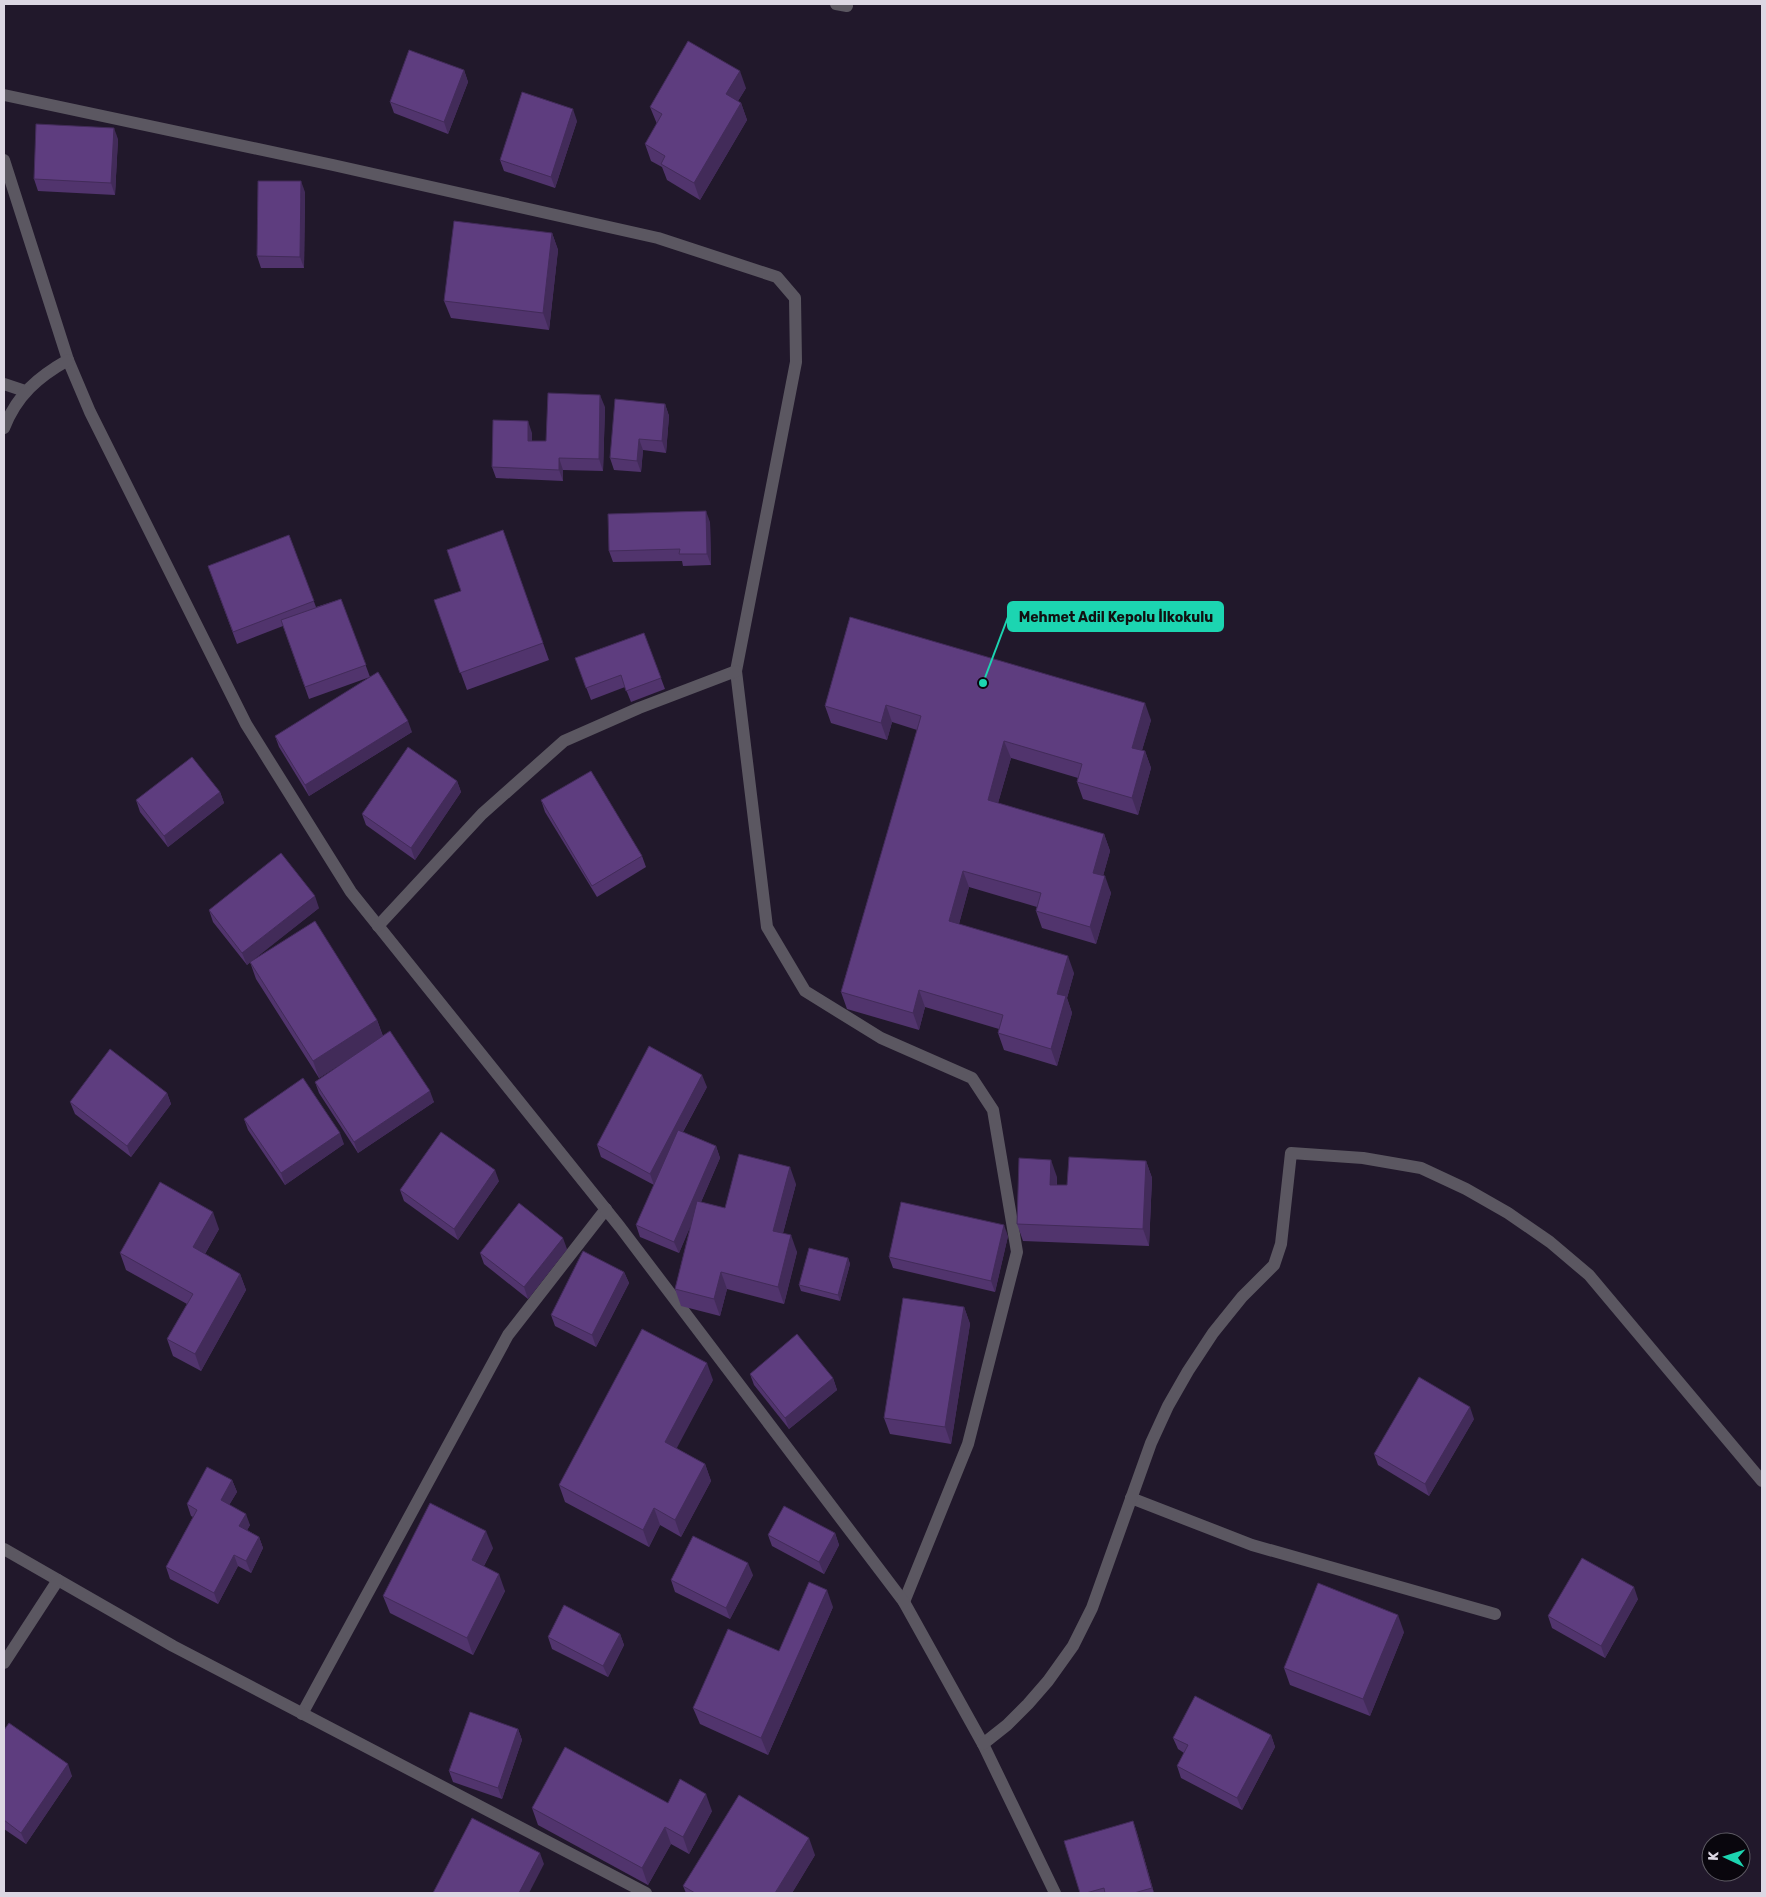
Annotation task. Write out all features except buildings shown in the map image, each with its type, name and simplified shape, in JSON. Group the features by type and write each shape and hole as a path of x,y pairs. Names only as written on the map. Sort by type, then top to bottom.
{"street":[{"path":"4,95 333,165 658,238 777,277 795,298 796,362 736,670 767,927 805,991 881,1038 972,1078 992,1110 1017,1252 968,1444 904,1602"},
{"path":"4,160 68,360 95,421 246,724 351,892 606,1209 904,1602 983,1744 1055,1893"},
{"path":"4,428 25,391 44,374 68,360"},
{"path":"4,384 25,391"},
{"path":"378,926 482,814 564,741 639,708 736,670"},
{"path":"983,1744 1007,1725 1028,1704 1048,1681 1073,1646 1092,1608 1151,1443 1168,1406 1213,1333 1242,1297 1274,1265 1280,1244 1291,1153 1363,1158 1421,1168 1466,1189 1515,1218 1550,1242 1589,1275 1762,1481"},
{"path":"302,1714 508,1335 606,1209"},
{"path":"1131,1498 1252,1545 1495,1614"},
{"path":"4,1549 173,1646 646,1893"},
{"path":"4,1663 58,1580"}],"place":[{"name":"Mehmet Adil Kepolu İlkokulu","path":"983,683"}]}
